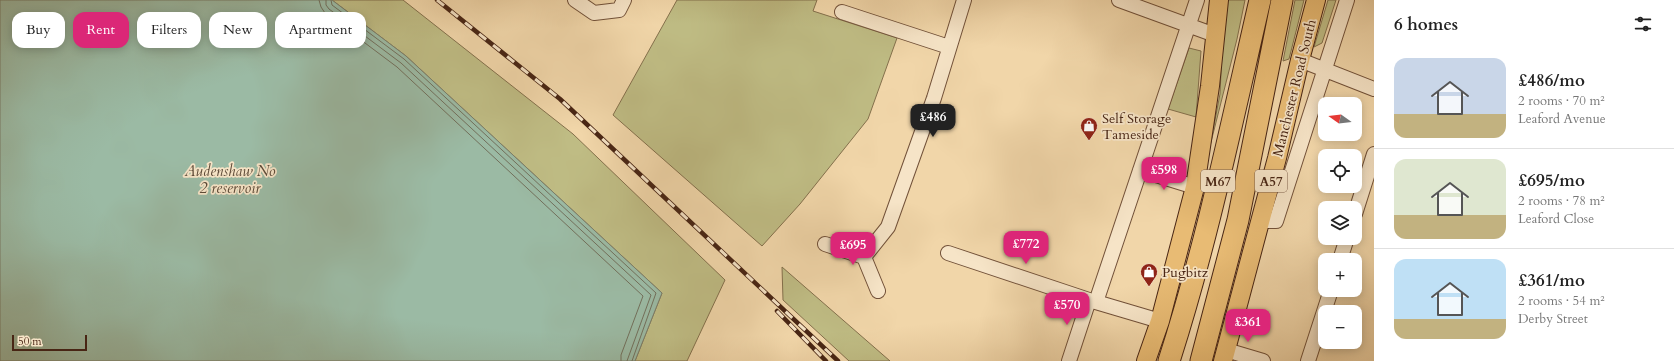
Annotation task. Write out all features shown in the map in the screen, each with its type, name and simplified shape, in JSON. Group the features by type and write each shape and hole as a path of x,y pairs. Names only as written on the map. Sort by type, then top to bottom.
{"highway":[{"name":"M67","path":"1169,361 1211,214 1260,0"},
{"name":"M67","path":"1201,361 1238,220 1282,0"}],"main road":[{"path":"1146,361 1160,321 1195,187 1207,114 1219,0"},
{"name":"Manchester Road South","path":"1224,355 1260,221 1316,0"}],"street":[{"path":"575,0 594,13 619,10 624,0"},
{"path":"864,256 888,227 934,98 964,0"},
{"path":"1121,0 1189,24 1215,35"},
{"path":"1069,361 1093,301 1140,170 1197,0"},
{"path":"1260,221 1276,221 1347,0"},
{"path":"842,12 949,47"},
{"path":"1300,60 1374,89"},
{"path":"1359,201 1374,154"},
{"path":"1140,170 1195,187"},
{"path":"825,244 864,256"},
{"path":"948,253 1093,301 1160,321"},
{"path":"864,256 878,291"},
{"path":"1308,361 1329,297"},
{"path":"1224,355 1263,361"}],"shaded area":[{"path":"332,0 403,0 573,134 725,280 687,361 635,361 662,293 406,56 366,26 366,12 348,12"},
{"path":"677,0 817,0 813,11 897,38 868,119 800,204 762,246 613,115"},
{"path":"1227,0 1245,0 1237,39 1210,146 1220,94"},
{"path":"1295,0 1304,0 1289,59 1283,61"},
{"path":"1328,0 1336,0 1322,43 1314,47"},
{"path":"1189,48 1201,51 1196,117 1168,109"},
{"path":"782,267 890,361 849,361 783,300"}],"water":[{"name":"Audenshaw No 2 reservoir","path":"0,0 332,0 348,12 275,12 275,48 366,48 366,26 406,56 662,293 635,361 0,361"}],"railway":[{"path":"437,0 560,99 838,361"},
{"path":"777,311 826,361"}],"place":[{"name":"Self Storage Tameside","path":"1089,141"},
{"name":"Pugbitz","path":"1149,287"}]}
